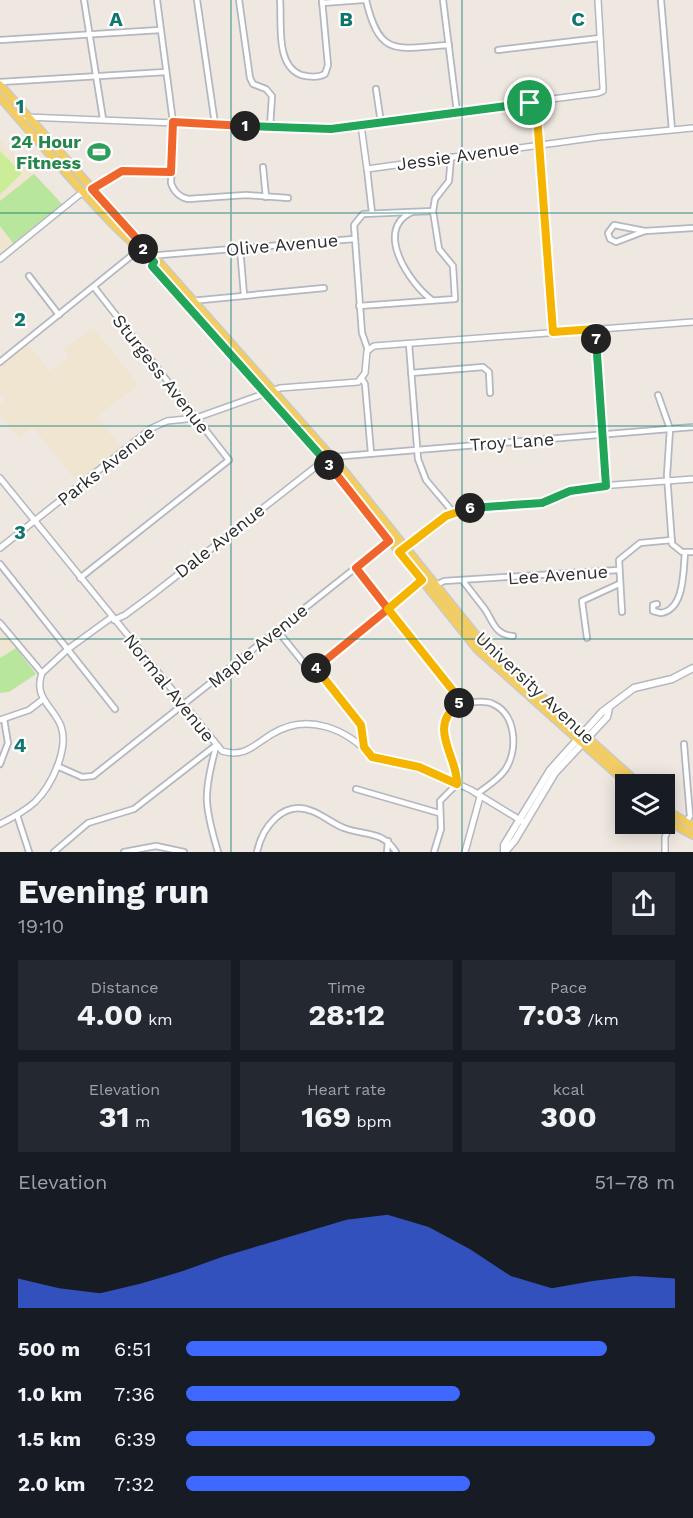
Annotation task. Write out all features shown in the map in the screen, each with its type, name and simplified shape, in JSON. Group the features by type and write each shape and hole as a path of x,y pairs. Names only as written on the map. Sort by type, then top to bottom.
{"main road":[{"name":"University Avenue","path":"0,83 133,245 141,248 148,255 154,262 152,266 274,390 433,588 477,649 627,774"},
{"name":"University Avenue","path":"0,98 88,190"},
{"name":"University Avenue","path":"189,302 265,392 328,458"},
{"path":"505,852 550,770 609,708 634,688 672,679 693,668"},
{"name":"University Avenue","path":"582,738 618,774"},
{"path":"675,820 690,824"},
{"path":"675,823 693,835"}],"street":[{"path":"84,0 103,119"},
{"path":"157,0 173,122 172,188 185,198 288,198"},
{"path":"197,0 215,124"},
{"path":"239,0 250,78 253,84 266,89 272,96 270,127"},
{"path":"280,0 284,57 292,70 307,76 321,76 328,68 322,1 365,0 375,33 388,44 401,48 449,45"},
{"path":"443,0 458,112"},
{"path":"18,117 323,129 536,102 603,91 598,0"},
{"path":"661,0 672,130"},
{"path":"0,40 160,30"},
{"path":"498,50 600,38"},
{"path":"0,83 95,74 166,72"},
{"path":"376,89 381,123"},
{"path":"536,102 553,332"},
{"path":"361,125 372,213 434,211"},
{"name":"Jessie Avenue","path":"367,169 539,145 693,128"},
{"path":"359,306 455,299 453,266 439,249 434,211 435,199 449,181 451,157"},
{"path":"263,167 266,197"},
{"path":"0,259 88,190 122,171 171,172"},
{"path":"414,211 403,217 398,225 394,241 416,285 432,300"},
{"name":"Olive Avenue","path":"148,255 354,239 354,225 358,219 372,213"},
{"path":"645,231 618,242 610,239 608,234 614,225 645,231 693,228"},
{"path":"354,239 359,306 364,343 368,350 366,369 362,379 365,384 371,453"},
{"path":"0,362 141,248"},
{"path":"240,248 244,294"},
{"path":"28,276 59,315"},
{"name":"Sturgess Avenue","path":"80,578 228,460 94,287"},
{"path":"189,302 244,294 324,288"},
{"path":"368,350 374,346 693,322"},
{"path":"595,329 606,486"},
{"path":"409,344 416,449 425,477 453,512"},
{"path":"411,373 483,367 489,372 490,393"},
{"name":"Parks Avenue","path":"0,548 152,428 167,421 196,418 265,392 358,382 362,379"},
{"path":"658,395 669,429 668,481 672,540 675,548 685,553 693,552"},
{"name":"Troy Lane","path":"328,458 693,427"},
{"name":"Dale Avenue","path":"42,673 68,649 113,618 125,615 152,595 328,458"},
{"name":"Normal Avenue","path":"0,478 216,746 232,754 241,753 273,733 308,724 342,732 364,747 372,757 419,767 457,784 522,821"},
{"path":"402,550 453,512 542,503 570,491 606,486 693,479"},
{"name":"Maple Avenue","path":"57,766 82,777 93,776 392,539"},
{"name":"Lee Avenue","path":"433,588 444,581 618,570 619,560 640,543 672,540"},
{"path":"657,604 653,605 653,611 661,613 674,605 680,592 685,553"},
{"path":"0,564 115,709"},
{"path":"356,568 462,702"},
{"path":"618,570 622,612"},
{"path":"277,630 310,671 425,578"},
{"path":"463,581 486,610 493,626 506,636 513,636"},
{"path":"587,638 582,601 619,584"},
{"path":"0,623 42,673 39,686 42,700 57,719 63,733 63,749 57,766 38,799 17,815 0,824"},
{"path":"315,667 361,725 364,747"},
{"path":"0,764 8,743 2,720 29,710 42,700"},
{"path":"435,852 441,829 439,813 441,798 457,784 447,748 444,726 450,712 462,702 484,701 497,706 509,721 513,736 513,751 505,770 478,796 465,852"},
{"path":"684,744 690,824"},
{"path":"54,852 88,823 134,809 216,746"},
{"path":"216,746 206,784 205,805 218,852"},
{"path":"356,789 439,813"},
{"path":"257,852 264,830 270,822 282,813 296,809 311,810 344,828 369,832 388,841 396,852"},
{"path":"17,815 30,852"},
{"path":"665,852 666,834"},
{"path":"387,852 388,841"},
{"path":"124,852 154,846 184,852"}],"shaded area":[{"path":"0,140 46,189 49,187 62,204 0,253"},
{"path":"94,328 138,385 96,417 121,447 78,483 33,427 19,438 0,414 0,405 6,400 0,393 0,366 28,344 49,371 69,357 64,349"},
{"path":"0,627 16,647 0,658"}],"green space":[{"path":"0,151 22,173 0,195"},
{"path":"34,174 62,204 13,243 0,226 0,201"},
{"path":"16,648 36,674 9,692 0,693 0,658"}],"place":[{"name":"24 Hour Fitness","path":"99,152"}],"route":[{"path":"530,103 323,129 173,122 171,172 131,169 114,174 98,188 92,189 137,239 141,248 154,262 152,266 309,441 385,534 389,541 356,568 388,609 315,667 361,725 364,732 364,747 372,757 419,767 457,784 458,778 447,748 444,726 454,706 462,702 388,609 422,580 399,552 453,512 469,508 542,503 570,491 606,486 595,329 553,332 536,102 530,103"}]}
